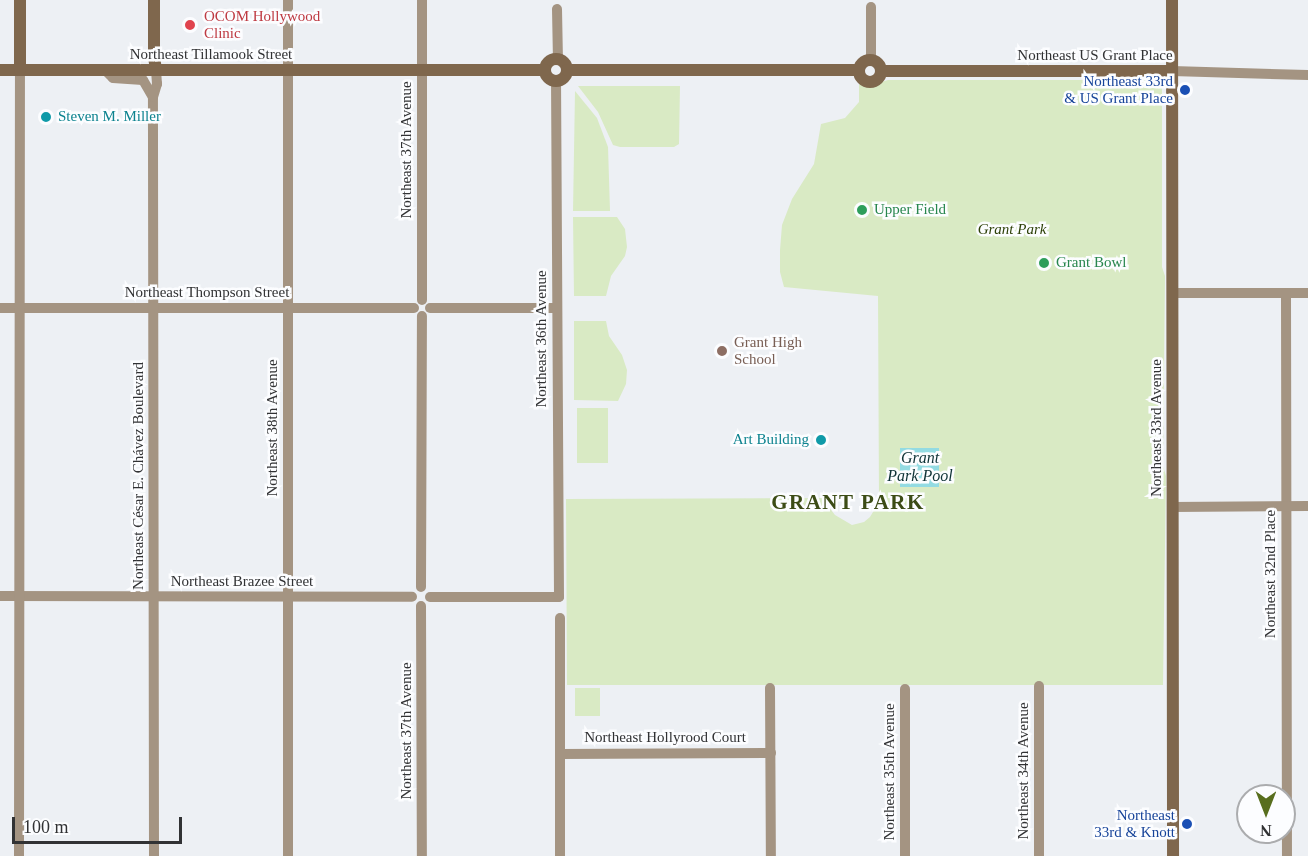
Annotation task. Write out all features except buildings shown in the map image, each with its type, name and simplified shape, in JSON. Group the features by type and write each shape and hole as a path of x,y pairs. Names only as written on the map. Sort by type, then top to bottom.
{"street":[{"path":"19,856 20,0"},
{"name":"Northeast César E. Chávez Boulevard","path":"153,856 153,97 157,84 154,0"},
{"name":"Northeast 38th Avenue","path":"288,0 288,856"},
{"name":"Northeast 37th Avenue","path":"421,587 422,0"},
{"name":"Northeast 33rd Avenue","path":"1172,0 1173,856"},
{"path":"871,7 871,60"},
{"path":"557,9 558,59"},
{"path":"558,59 564,62 567,70 564,77 556,81 549,78 545,70 548,62 558,59"},
{"path":"859,70 862,63 871,60 878,63 881,71"},
{"name":"Northeast Tillamook Street","path":"0,70 422,70"},
{"path":"105,70 113,78 143,80 153,97"},
{"path":"422,70 545,70"},
{"name":"Northeast US Grant Place","path":"567,70 859,70 862,77 870,82 878,79 881,71 1172,71 1308,75"},
{"name":"Northeast 36th Avenue","path":"430,597 559,597 556,81"},
{"path":"1172,293 1308,293"},
{"name":"Northeast 32nd Place","path":"1286,293 1287,856"},
{"name":"Northeast Thompson Street","path":"0,308 557,308"},
{"path":"1172,507 1308,506"},
{"path":"421,587 428,590 430,597 428,602 421,606 415,603 412,597 414,590 421,587"},
{"name":"Northeast Brazee Street","path":"0,596 412,597"},
{"name":"Northeast 37th Avenue","path":"421,606 422,856"},
{"path":"560,618 560,856"},
{"name":"Northeast 34th Avenue","path":"1039,686 1039,856"},
{"path":"770,688 771,856"},
{"name":"Northeast 35th Avenue","path":"905,689 905,856"},
{"name":"Northeast Hollyrood Court","path":"560,754 771,753"}],"green space":[{"name":"Grant Park","path":"888,80 1155,80 1162,85 1162,267 1165,276 1163,466 1166,476 1163,685 567,685 566,499 826,498 828,506 835,515 852,525 864,522 870,517 879,502 878,296 784,287 780,272 780,250 782,225 792,199 814,164 821,124 845,118 859,102 859,82 868,86"},
{"path":"578,86 680,86 679,144 674,147 613,145 598,112"},
{"path":"575,91 597,118 608,147 610,211 573,211"},
{"path":"573,217 617,217 625,229 627,247 625,256 611,276 606,296 574,296"},
{"path":"574,321 606,321 609,336 622,355 627,370 626,384 618,401 574,400"},
{"path":"577,408 608,408 608,463 577,463"},
{"path":"575,688 600,688 600,716 575,716"}],"water":[{"name":"Grant Park Pool","path":"900,448 939,448 939,487 900,487"}],"place":[{"name":"OCOM Hollywood Clinic","path":"190,25"},
{"name":"Northeast 33rd & US Grant Place","path":"1185,90"},
{"name":"Steven M. Miller","path":"46,117"},
{"name":"Upper Field","path":"862,210"},
{"name":"Grant Bowl","path":"1044,263"},
{"name":"Grant High School","path":"722,351"},
{"name":"Art Building","path":"821,440"},
{"name":"Northeast 33rd & Knott","path":"1187,824"}],"district":[{"name":"GRANT PARK","path":"848,502"}]}
